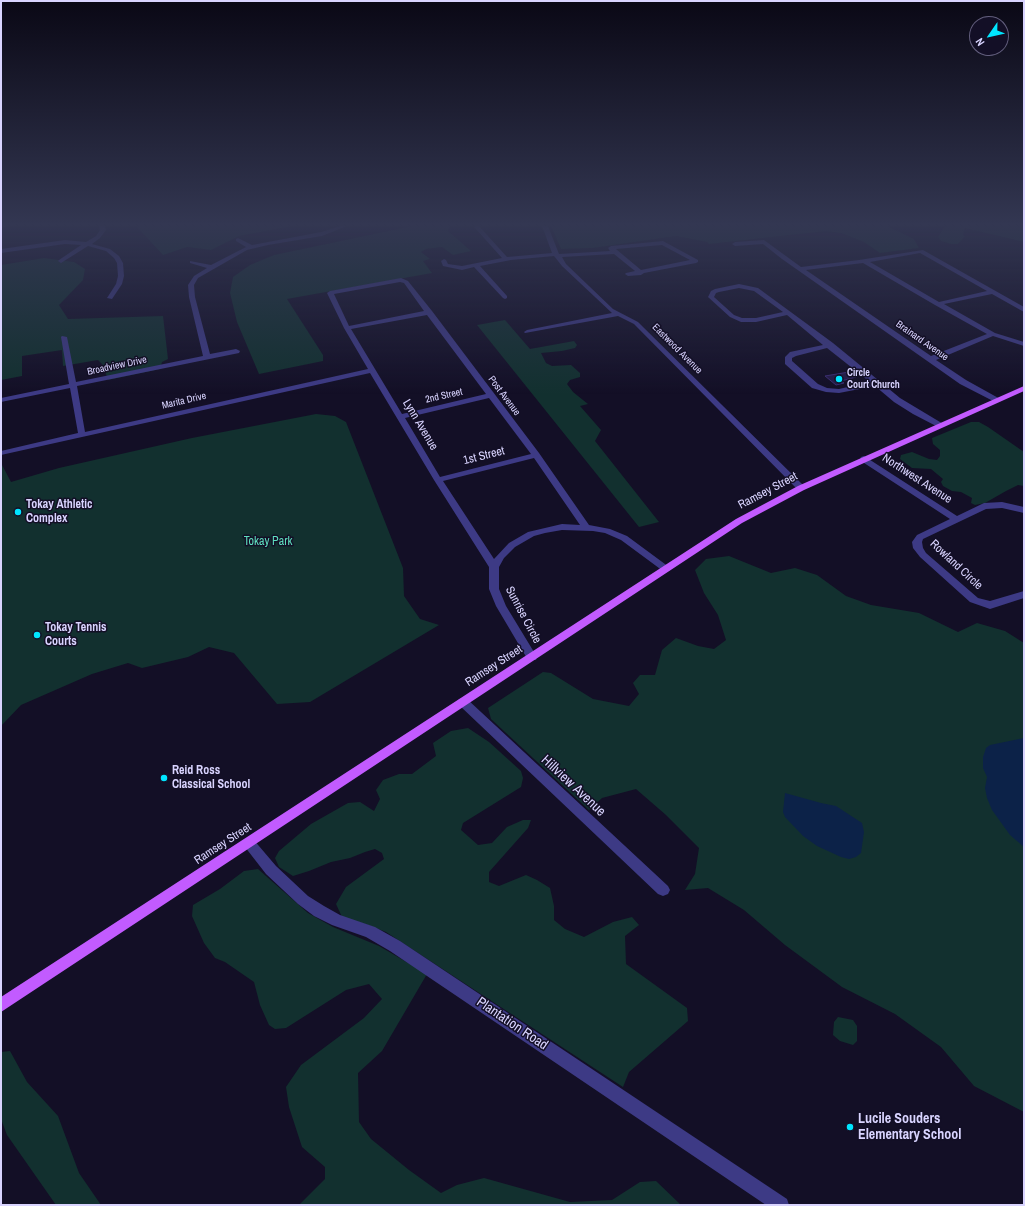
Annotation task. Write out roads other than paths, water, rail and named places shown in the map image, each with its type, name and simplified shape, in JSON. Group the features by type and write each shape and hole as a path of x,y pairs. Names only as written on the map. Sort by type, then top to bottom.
{"main road":[{"name":"Ramsey Street","path":"1,1005 739,521 800,488 1024,388"}],"street":[{"path":"110,298 119,282"},
{"path":"193,282 191,285 192,297 207,357"},
{"name":"Post Avenue","path":"329,293 389,282"},
{"name":"Post Avenue","path":"406,282 536,455 586,527"},
{"path":"491,282 505,297"},
{"name":"Eastwood Avenue","path":"582,282 611,310 636,323 800,488"},
{"name":"Brainard Avenue","path":"819,282 963,382 998,400"},
{"path":"900,282 993,334 1024,344"},
{"path":"976,282 1024,310"},
{"path":"788,313 752,320 738,319 732,316 713,300 711,295 717,290 739,286 756,289 788,313 906,406 941,425"},
{"path":"937,304 993,292"},
{"name":"Lynn Avenue","path":"329,293 347,328 400,417 438,480 494,567"},
{"path":"347,328 430,312"},
{"path":"527,332 618,314"},
{"path":"931,359 993,334"},
{"path":"64,337 82,435"},
{"path":"830,346 793,354 789,357 788,362 812,384 826,390 839,391 877,383"},
{"name":"Broadview Drive","path":"1,400 236,351"},
{"name":"Marita Drive","path":"1,452 372,370"},
{"name":"2nd Street","path":"400,417 491,396"},
{"name":"1st Street","path":"438,480 536,455"},
{"name":"Northwest Avenue","path":"864,459 956,519 988,505 1002,505 1024,510"},
{"name":"Rowland Circle","path":"956,519 918,539 917,545 921,552 969,597 979,603 990,605 1024,594"},
{"path":"494,567 509,547 531,534 558,527 586,527 607,531 624,538 666,569"},
{"name":"Sunrise Circle","path":"494,567 493,582 497,596 532,657"},
{"name":"Hillview Avenue","path":"463,702 663,890"},
{"name":"Plantation Road","path":"249,843 271,870 303,900 319,911 337,920 370,932 395,946 780,1205"}],"water":[{"path":"1024,738 1024,847 1010,835 992,810 985,788 987,777 983,768 983,757 986,748 990,745"},
{"path":"785,793 836,806 862,823 864,832 861,853 856,857 849,859 841,857 817,846 803,836 785,817 783,812"}],"place":[{"name":"Circle Court Church","path":"839,379"},
{"name":"Tokay Athletic Complex","path":"18,512"},
{"name":"Tokay Tennis Courts","path":"37,635"},
{"name":"Reid Ross Classical School","path":"164,778"},
{"name":"Lucile Souders Elementary School","path":"850,1127"}],"park label":[{"name":"Tokay Park","path":"268,542"}]}
